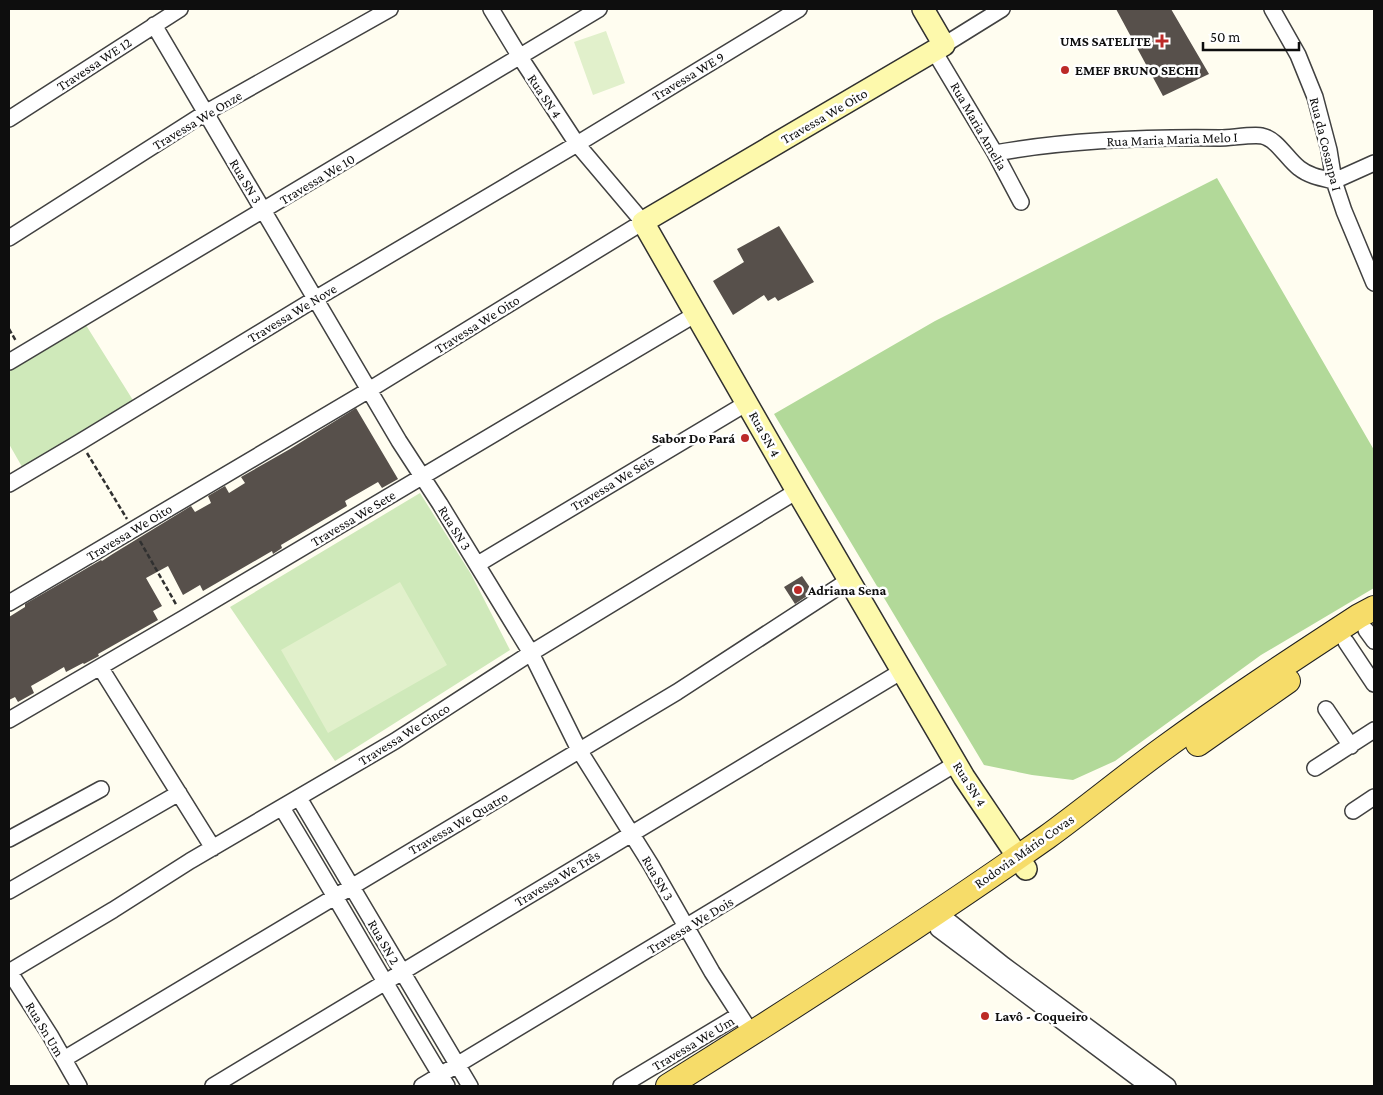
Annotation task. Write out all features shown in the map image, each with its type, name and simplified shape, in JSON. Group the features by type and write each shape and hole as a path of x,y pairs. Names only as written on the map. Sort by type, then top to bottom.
{"main road":[{"path":"923,9 939,48"},
{"name":"Travessa We Oito","path":"643,222 939,48"},
{"name":"Rua SN 4","path":"643,222 902,671 957,764 1022,863"},
{"name":"Rodovia Mário Covas","path":"697,1086 944,925 1237,696 1374,608"},
{"name":"Rodovia Mário Covas","path":"668,1086 746,1025 1022,863 1365,635"}],"street":[{"name":"Travessa WE 12","path":"9,119 180,9"},
{"name":"Travessa We Onze","path":"9,238 205,113 390,9"},
{"name":"Rua SN 4","path":"491,9 577,144 643,222"},
{"name":"Travessa We 10","path":"9,362 599,9"},
{"name":"Travessa WE 9","path":"577,144 799,9"},
{"path":"939,48 1002,9"},
{"name":"Rua da Cosanpa I","path":"1272,9 1298,56 1315,97 1330,150 1334,181 1344,211 1374,283"},
{"name":"Rua SN 3","path":"154,25 399,441 478,564 531,653 579,750 632,834 746,1025"},
{"name":"Rua Maria Amelia","path":"939,48 1021,202"},
{"name":"Rua Maria Maria Melo I","path":"995,153 1032,146 1085,142 1168,137 1236,138 1262,136 1271,140 1307,174 1334,181"},
{"name":"Travessa We Nove","path":"9,484 315,298 577,144"},
{"path":"1334,181 1374,163"},
{"name":"Travessa We Oito","path":"9,603 369,390 643,222"},
{"name":"Travessa We Sete","path":"9,720 696,314"},
{"name":"Travessa We Seis","path":"478,564 747,403"},
{"name":"Travessa We Cinco","path":"9,972 213,848 396,741 531,653 797,491"},
{"name":"Travessa We Quatro","path":"64,1059 677,692 849,580"},
{"path":"1365,635 1374,684"},
{"path":"100,667 213,848"},
{"name":"Travessa We Três","path":"213,1086 902,671"},
{"path":"1326,708 1351,746"},
{"path":"1315,768 1374,730"},
{"name":"Travessa We Dois","path":"422,1086 444,1081 457,1064 957,764"},
{"path":"9,839 101,789"},
{"path":"9,891 179,794"},
{"path":"1353,811 1374,797"},
{"name":"Rua SN 2","path":"299,798 470,1086"},
{"name":"Rua SN 2","path":"282,808 336,896 384,983 444,1081"},
{"path":"944,925 1072,1022 1148,1086"},
{"name":"Rua Sn Um","path":"9,972 79,1086"},
{"path":"1072,1022 1168,1086"},
{"name":"Travessa We Um","path":"621,1086 746,1025"}],"green space":[{"path":"606,31 625,83 593,95 574,42"},
{"path":"1217,178 1374,450 1374,588 1261,655 1115,761 1073,780 1032,775 984,765 774,414 935,321"},
{"path":"84,322 136,405 25,472 9,444 9,367"},
{"path":"420,493 471,574 510,650 335,761 230,607"},
{"path":"400,582 447,665 328,733 281,650"}],"building":[{"name":"UMS SATELITE","path":"1116,9 1171,9 1209,74 1163,96"},
{"path":"779,226 814,282 778,301 775,297 768,301 764,295 733,315 713,281 744,262 737,249"},
{"path":"356,408 398,479 382,488 378,482 345,501 347,506 281,545 282,548 273,554 272,551 203,591 200,585 183,595 168,566 146,578 162,606 153,611 158,620 84,664 66,672 64,667 31,686 34,693 18,702 15,697 9,700 9,617 25,607 25,604 102,561 191,506 195,512 211,503 208,496 225,486 229,493 245,483 241,477"},
{"name":"Adriana Sena","path":"802,576 813,592 795,604 784,587"}],"place":[{"name":"UMS SATELITE","path":"1162,41"},
{"name":"EMEF BRUNO SECHI","path":"1065,70"},
{"name":"Sabor Do Pará","path":"745,438"},
{"name":"Adriana Sena","path":"798,590"},
{"name":"Lavô - Coqueiro","path":"985,1016"}]}
